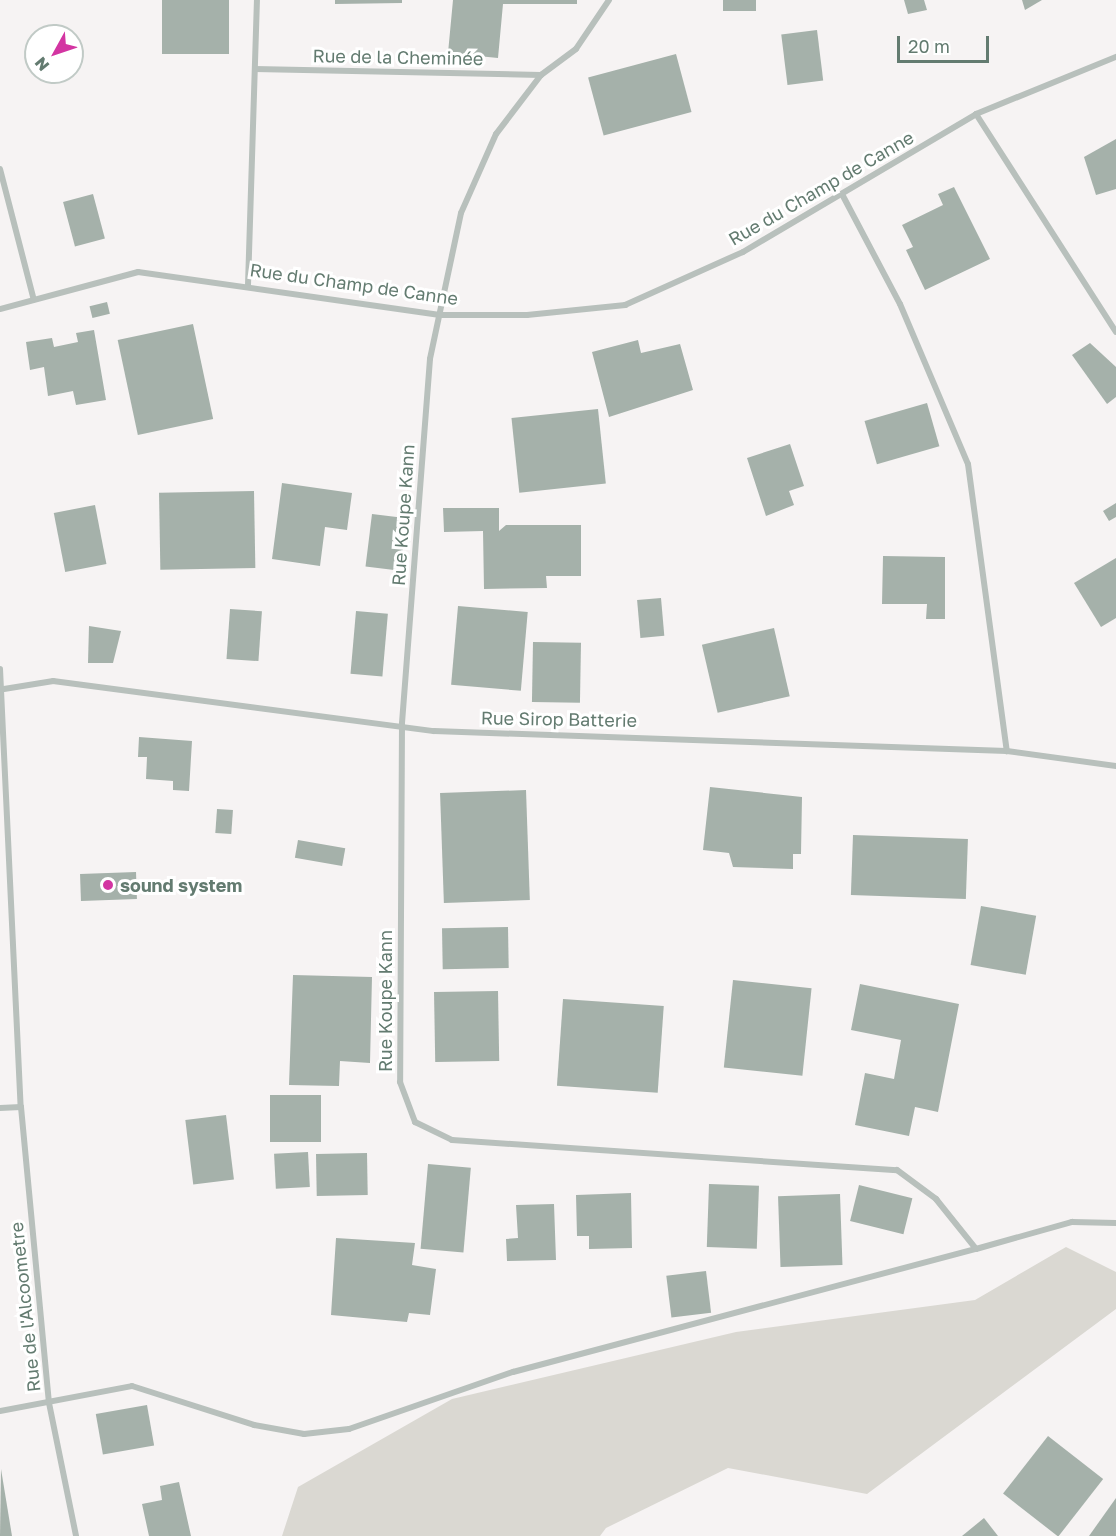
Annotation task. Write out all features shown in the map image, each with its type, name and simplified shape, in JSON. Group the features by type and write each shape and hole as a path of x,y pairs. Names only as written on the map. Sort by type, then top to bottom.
{"street":[{"path":"248,285 257,0"},
{"name":"Rue Koupe Kann","path":"609,0 576,49 542,75 496,134 461,213 430,359 402,724 399,1082 415,1122 452,1140 897,1170 936,1199 976,1249"},
{"name":"Rue du Champ de Canne","path":"0,309 138,272 248,285 440,315 526,315 625,304 742,252 843,196 975,114 1116,57"},
{"name":"Rue de la Cheminée","path":"255,69 542,75"},
{"path":"975,114 1116,332"},
{"path":"0,169 34,300"},
{"path":"843,196 900,304 968,464 1007,751"},
{"name":"Rue de l'Alcoometre","path":"0,669 4,689 21,1107 49,1403 76,1536"},
{"name":"Rue Sirop Batterie","path":"4,689 53,681 402,724 434,731 1007,751 1116,766"},
{"path":"0,1108 21,1107"},
{"path":"0,1411 132,1386 254,1425 304,1434 349,1429 513,1372 1072,1222 1116,1223"}],"shaded area":[{"path":"1066,1247 1116,1272 1116,1309 867,1494 728,1468 606,1528 600,1536 282,1536 298,1487 452,1399 736,1332 975,1300"}],"building":[{"path":"162,0 229,0 229,54 162,54"},
{"path":"335,0 402,0 402,3 335,4"},
{"path":"453,0 577,0 577,4 503,4 498,58 448,53"},
{"path":"723,0 756,0 756,11 723,11"},
{"path":"904,0 924,0 927,10 908,14"},
{"path":"1022,0 1042,0 1025,10"},
{"path":"817,30 823,81 787,85 781,34"},
{"path":"676,54 692,112 604,136 588,78"},
{"path":"1116,139 1116,189 1096,195 1084,157"},
{"path":"954,187 990,259 925,290 906,250 913,247 902,225 943,205 938,194"},
{"path":"93,194 105,238 75,246 63,202"},
{"path":"107,302 110,314 92,318 90,306"},
{"path":"193,324 213,419 138,435 118,340"},
{"path":"94,330 106,400 76,405 73,391 48,396 44,367 30,370 26,342 52,338 54,347 78,342 76,333"},
{"path":"638,340 641,353 680,344 693,390 609,417 592,352"},
{"path":"1090,343 1116,367 1116,397 1107,404 1072,355"},
{"path":"927,403 939,446 877,464 865,421"},
{"path":"598,409 606,484 519,493 511,418"},
{"path":"790,444 804,486 789,491 794,505 766,516 747,458"},
{"path":"282,483 352,493 347,530 325,527 320,566 272,559"},
{"path":"254,491 255,568 160,570 159,493"},
{"path":"1116,503 1116,517 1109,521 1103,511"},
{"path":"95,505 106,564 65,572 54,513"},
{"path":"443,508 499,508 499,531 506,525 581,525 581,576 546,576 547,588 484,589 483,531 444,532"},
{"path":"372,514 407,518 400,571 366,567"},
{"path":"883,556 945,557 945,619 926,619 927,604 882,604"},
{"path":"1116,558 1116,618 1101,627 1074,583"},
{"path":"661,598 664,636 640,638 637,600"},
{"path":"458,606 528,612 521,691 451,685"},
{"path":"230,609 262,611 258,661 227,659"},
{"path":"356,611 388,614 382,677 351,674"},
{"path":"89,626 121,631 113,663 88,663"},
{"path":"774,628 790,696 718,713 702,645"},
{"path":"533,642 581,643 580,703 532,702"},
{"path":"139,737 192,741 189,791 173,790 173,781 146,779 147,757 138,757"},
{"path":"710,787 802,797 801,854 793,854 793,869 733,867 729,853 703,850"},
{"path":"526,790 530,900 444,903 440,793"},
{"path":"217,809 233,810 231,834 215,833"},
{"path":"853,835 968,839 966,899 851,895"},
{"path":"298,840 345,848 342,866 295,858"},
{"name":"sound system","path":"136,872 137,899 81,901 80,874"},
{"path":"981,906 1036,916 1026,975 971,965"},
{"path":"508,927 509,968 443,969 442,928"},
{"path":"293,975 372,977 370,1063 340,1061 339,1086 289,1085"},
{"path":"733,980 812,988 802,1076 724,1068"},
{"path":"860,984 959,1004 938,1112 915,1107 909,1136 855,1125 865,1073 894,1079 901,1040 851,1030"},
{"path":"498,991 499,1061 435,1062 434,992"},
{"path":"563,999 664,1006 658,1093 557,1086"},
{"path":"270,1095 321,1095 321,1142 270,1142"},
{"path":"226,1115 234,1180 193,1185 185,1120"},
{"path":"308,1152 310,1187 276,1189 274,1154"},
{"path":"367,1153 368,1195 317,1196 316,1154"},
{"path":"428,1164 471,1168 463,1252 421,1249"},
{"path":"709,1184 759,1186 757,1249 707,1247"},
{"path":"859,1185 912,1198 903,1234 850,1221"},
{"path":"631,1193 632,1248 589,1249 589,1236 577,1236 576,1195"},
{"path":"840,1194 842,1265 781,1267 778,1196"},
{"path":"554,1204 556,1260 507,1261 506,1239 518,1238 516,1205"},
{"path":"336,1238 415,1243 412,1265 436,1269 430,1315 409,1313 407,1322 331,1315"},
{"path":"706,1271 711,1313 671,1318 666,1276"},
{"path":"147,1405 154,1445 103,1454 96,1414"},
{"path":"1048,1436 1103,1479 1059,1536 1003,1494"},
{"path":"1,1469 12,1536 0,1536"},
{"path":"179,1482 191,1536 149,1536 142,1504 162,1500 160,1486"},
{"path":"1116,1498 1116,1536 1089,1536"},
{"path":"984,1518 998,1536 962,1536"}],"place":[{"name":"sound system","path":"108,885"}]}
